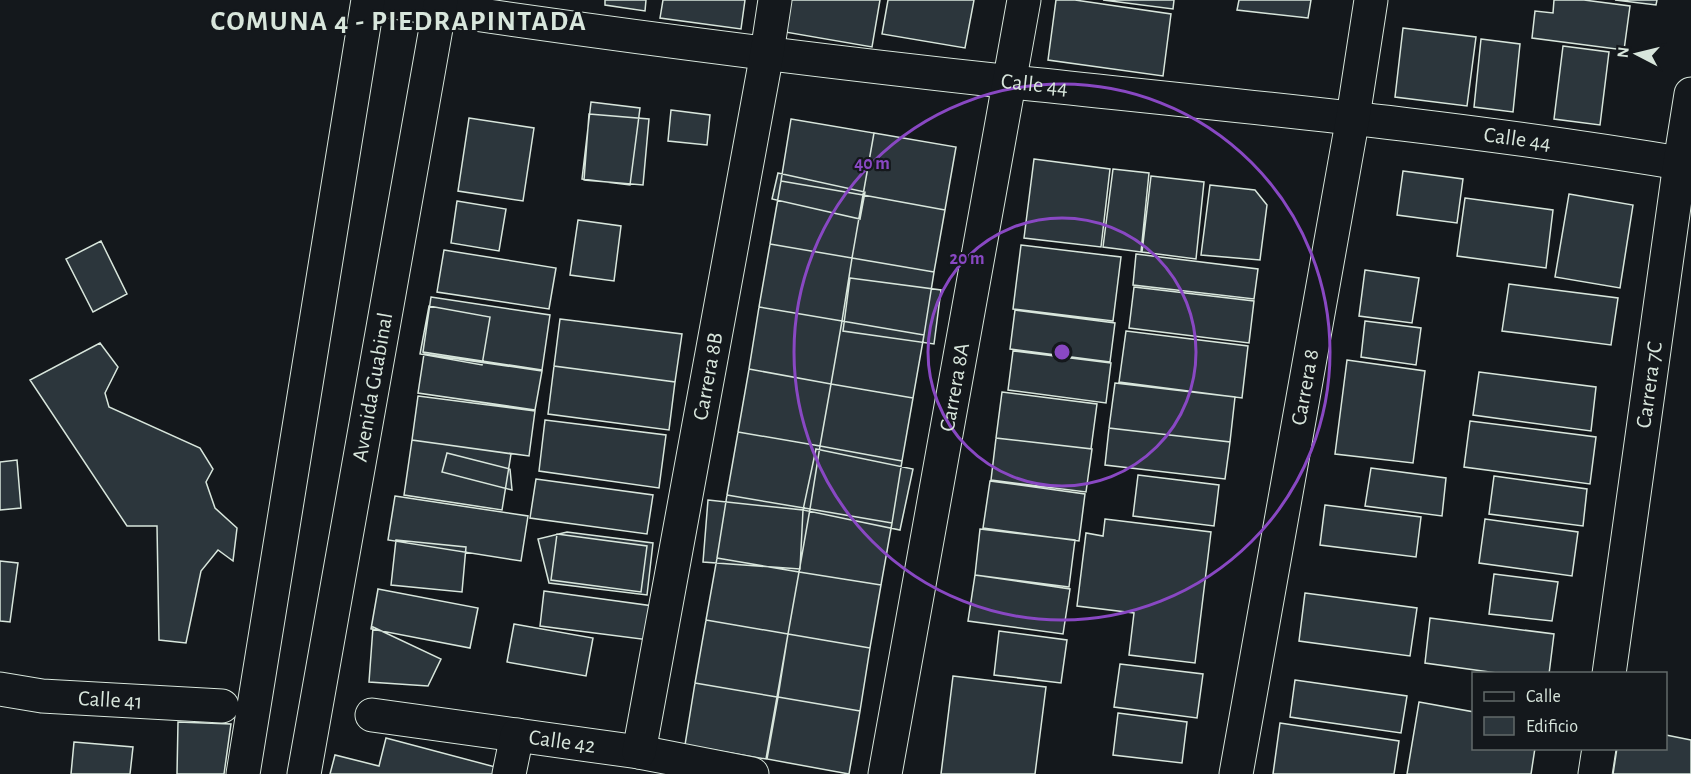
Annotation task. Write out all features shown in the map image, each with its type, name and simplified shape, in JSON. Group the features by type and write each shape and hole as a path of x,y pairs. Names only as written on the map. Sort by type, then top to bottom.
{"street":[{"path":"243,774 368,0"},
{"name":"Calle 44","path":"380,0 441,5 767,53 1353,117 1685,164"},
{"name":"Carrera 8B","path":"639,752 775,0"},
{"name":"Carrera 8A","path":"885,774 1024,0"},
{"name":"Carrera 8","path":"1236,774 1353,117 1371,0"},
{"name":"Avenida Guabinal","path":"304,774 441,5"},
{"name":"Carrera 7C","path":"1609,672 1685,164 1691,94"},
{"name":"Calle 41","path":"0,690 42,696 222,706"},
{"name":"Calle 42","path":"372,714 639,752 752,774"},
{"path":"509,774 517,735"},
{"path":"1595,774 1599,750"}],"building":[{"path":"605,0 646,0 645,11 605,5"},
{"path":"663,0 745,0 741,29 660,18"},
{"path":"790,0 880,0 872,47 785,32"},
{"path":"888,0 974,0 965,48 882,34"},
{"path":"1056,0 1075,0 1171,14 1163,76 1048,60"},
{"path":"1103,0 1174,0 1173,9"},
{"path":"1239,0 1311,0 1308,18 1237,10"},
{"path":"1554,0 1584,0 1630,6 1624,50 1532,38 1535,11 1553,13"},
{"path":"1615,0 1657,0 1656,5"},
{"path":"1403,28 1476,37 1467,106 1395,97"},
{"path":"1481,39 1520,44 1513,112 1474,107"},
{"path":"1563,46 1609,52 1600,125 1554,119"},
{"path":"591,102 640,108 630,185 582,179"},
{"path":"671,110 710,115 707,145 668,141"},
{"path":"589,114 649,119 643,185 584,180"},
{"path":"469,118 534,128 523,201 458,191"},
{"path":"791,119 874,133 863,195 781,181"},
{"path":"874,133 956,147 945,210 863,195"},
{"path":"1034,159 1110,169 1101,247 1024,238"},
{"path":"1113,169 1149,173 1141,252 1103,247"},
{"path":"1403,171 1463,179 1457,223 1397,215"},
{"path":"778,173 865,192 860,219 772,199"},
{"path":"1151,176 1204,182 1196,259 1142,252"},
{"path":"781,181 863,195 852,258 770,244"},
{"path":"1210,185 1255,190 1267,205 1260,260 1201,255"},
{"path":"1569,194 1633,205 1620,288 1555,277"},
{"path":"863,195 945,210 934,272 852,258"},
{"path":"1465,198 1553,210 1546,268 1457,256"},
{"path":"457,201 506,209 499,251 451,243"},
{"path":"578,220 621,226 614,281 570,275"},
{"path":"101,241 127,294 93,312 66,259"},
{"path":"770,244 852,258 842,321 759,307"},
{"path":"1021,245 1121,257 1113,321 1013,309"},
{"path":"444,250 556,268 549,309 437,292"},
{"path":"1136,254 1258,269 1254,299 1133,285"},
{"path":"852,258 934,272 924,335 842,321"},
{"path":"1365,270 1419,278 1412,323 1359,316"},
{"path":"850,278 941,290 934,344 843,331"},
{"path":"1509,284 1618,298 1611,345 1502,331"},
{"path":"1134,287 1254,301 1249,343 1129,328"},
{"path":"431,297 550,315 542,370 423,352"},
{"path":"429,306 490,317 482,365 420,354"},
{"path":"759,307 842,321 831,384 749,369"},
{"path":"1015,310 1115,323 1110,362 1010,349"},
{"path":"560,319 682,334 675,382 554,366"},
{"path":"842,321 924,335 913,398 831,384"},
{"path":"1365,321 1421,328 1416,365 1361,357"},
{"path":"1126,331 1248,346 1242,398 1119,382"},
{"path":"100,343 118,367 105,393 109,407 200,448 213,469 206,482 215,508 237,528 233,561 218,550 201,571 186,643 159,640 157,526 127,526 30,380"},
{"path":"1013,351 1111,363 1106,403 1008,390"},
{"path":"424,354 542,371 535,410 418,393"},
{"path":"1347,360 1425,371 1413,463 1335,454"},
{"path":"554,366 675,382 669,430 548,414"},
{"path":"749,369 831,384 820,446 738,432"},
{"path":"1479,372 1596,387 1591,431 1473,415"},
{"path":"1115,383 1235,397 1230,442 1109,428"},
{"path":"831,384 913,398 902,461 820,446"},
{"path":"1002,392 1097,404 1091,449 996,438"},
{"path":"418,396 535,411 529,456 412,440"},
{"path":"545,420 666,435 659,488 539,471"},
{"path":"1470,421 1596,437 1590,484 1464,467"},
{"path":"1109,428 1230,442 1225,479 1105,465"},
{"path":"738,432 820,446 810,509 727,495"},
{"path":"996,438 1092,449 1086,492 991,480"},
{"path":"412,440 511,454 502,510 404,495"},
{"path":"820,446 902,461 892,523 810,509"},
{"path":"816,449 913,469 900,530 803,510"},
{"path":"447,453 510,469 512,490 442,472"},
{"path":"17,460 21,508 0,510 0,462"},
{"path":"1371,468 1446,478 1442,516 1365,506"},
{"path":"1138,475 1219,485 1214,526 1133,516"},
{"path":"1494,476 1587,489 1583,526 1489,514"},
{"path":"536,479 653,495 647,534 530,518"},
{"path":"990,481 1085,494 1079,541 983,528"},
{"path":"727,495 810,509 799,572 717,558"},
{"path":"395,496 528,516 521,561 388,540"},
{"path":"708,500 803,510 800,569 703,562"},
{"path":"1325,505 1421,517 1416,557 1320,545"},
{"path":"810,509 892,523 881,585 799,572"},
{"path":"1105,519 1211,532 1195,663 1129,655 1134,613 1077,606 1086,533 1103,536"},
{"path":"1485,519 1578,532 1572,576 1479,563"},
{"path":"980,529 1075,540 1069,587 975,575"},
{"path":"567,532 653,543 647,595 549,583 538,539"},
{"path":"557,534 647,546 641,592 551,580"},
{"path":"396,540 466,547 462,592 391,585"},
{"path":"717,558 799,572 788,634 706,620"},
{"path":"0,561 18,563 10,622 0,621"},
{"path":"799,572 881,585 870,648 788,634"},
{"path":"1494,574 1558,582 1552,621 1489,614"},
{"path":"975,575 1070,589 1063,634 968,621"},
{"path":"378,589 478,608 470,648 371,629"},
{"path":"544,591 653,606 649,640 540,626"},
{"path":"1305,593 1417,608 1410,656 1299,641"},
{"path":"1430,618 1554,634 1549,672 1490,672 1425,663"},
{"path":"706,620 788,634 777,697 695,683"},
{"path":"514,624 593,638 586,676 507,662"},
{"path":"373,627 441,659 428,686 369,682"},
{"path":"999,631 1067,640 1061,683 994,675"},
{"path":"788,634 870,648 860,711 778,697"},
{"path":"1120,664 1203,674 1197,718 1114,707"},
{"path":"953,676 1046,687 1035,774 941,774"},
{"path":"1295,680 1407,696 1401,733 1290,717"},
{"path":"695,683 777,697 766,759 685,745"},
{"path":"778,697 860,711 849,774 767,759"},
{"path":"1419,702 1472,712 1472,750 1535,750 1531,774 1407,774"},
{"path":"1118,713 1187,722 1182,763 1113,755"},
{"path":"178,722 231,724 224,774 177,774"},
{"path":"1280,723 1399,741 1394,774 1273,774"},
{"path":"1667,735 1691,740 1691,774 1613,774 1617,750 1667,750"},
{"path":"386,738 499,768 497,774 330,774 335,755 379,766"},
{"path":"74,742 133,747 130,774 71,774"}],"district":[{"name":"COMUNA 4 - PIEDRAPINTADA","path":"399,22"}]}
